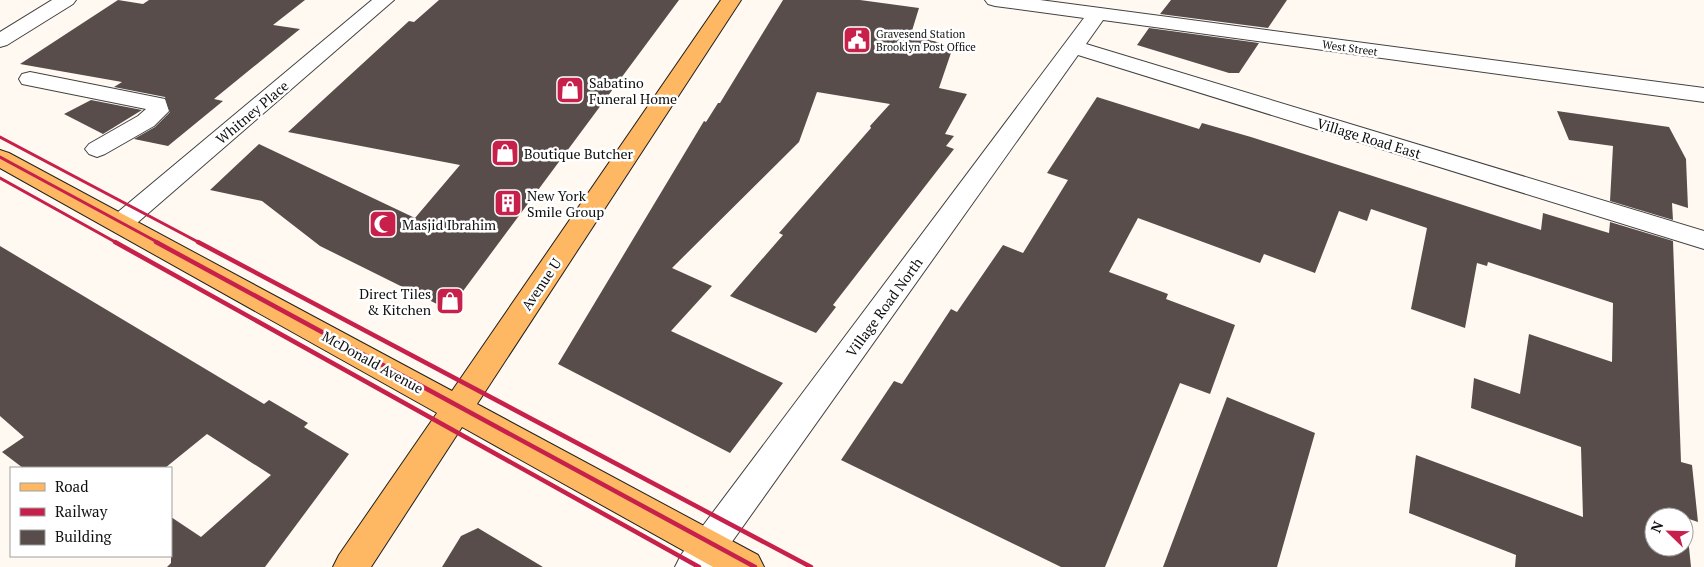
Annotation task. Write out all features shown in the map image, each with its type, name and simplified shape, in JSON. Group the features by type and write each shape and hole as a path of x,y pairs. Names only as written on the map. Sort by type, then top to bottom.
{"main road":[{"name":"Avenue U","path":"351,567 731,0"},
{"name":"McDonald Avenue","path":"0,158 457,408 701,557 746,567"}],"street":[{"path":"0,41 66,0"},
{"name":"Whitney Place","path":"121,223 384,0"},
{"name":"West Street","path":"995,0 1704,95"},
{"path":"1074,47 1097,14"},
{"name":"Village Road East","path":"1074,47 1704,240"},
{"name":"Village Road North","path":"701,557 1074,47"},
{"path":"30,79 157,104 158,111 146,121 97,149"}],"building":[{"path":"118,0 143,4 149,0 305,0 273,25 300,29 214,99 223,101 168,146 134,139 155,127 170,112 165,97 114,87 122,82 20,64"},
{"path":"439,0 679,0 449,310 320,246 262,201 210,190 259,144 415,218 460,165 288,132 409,21 414,22"},
{"path":"783,0 860,0 919,8 911,34 953,47 939,88 967,94 945,134 954,136 946,146 954,149 833,305 836,307 816,333 730,296 783,235 779,233 890,104 817,92 799,142 672,268 712,286 671,331 783,383 730,453 558,364 704,121 706,122 718,103 720,103"},
{"path":"1171,0 1287,0 1268,28 1160,14"},
{"path":"1149,28 1259,43 1239,73 1229,73 1137,45"},
{"path":"1097,97 1199,129 1202,123 1251,137 1541,230 1543,213 1609,233 1610,222 1673,241 1681,462 1692,465 1698,522 1694,521 1694,507 1644,507 1644,557 1690,557 1691,567 1515,567 1516,555 1409,513 1416,455 1583,517 1581,447 1471,408 1474,378 1520,394 1529,334 1612,362 1613,303 1488,262 1487,266 1477,263 1465,328 1411,309 1427,228 1371,209 1367,221 1339,211 1315,273 1264,254 1260,263 1138,218 1109,272 1168,294 1166,299 1235,325 1210,394 1180,383 1105,567 1061,567 841,460 894,381 902,384 951,309 957,312 1003,245 1023,253 1068,180 1047,173"},
{"path":"91,100 142,110 103,134 64,114"},
{"path":"1557,111 1669,127 1686,159 1688,208 1672,203 1673,220 1610,201 1613,146 1569,140"},
{"path":"0,246 264,404 269,400 308,423 304,427 349,454 265,567 167,567 171,563 172,557 172,518 201,537 271,475 207,434 166,467 22,467 2,452 24,437 0,416"},
{"path":"1227,397 1315,433 1277,567 1163,567"},
{"path":"478,528 543,567 442,567 461,536"}],"railway":[{"path":"0,137 200,243"},
{"path":"0,157 159,243"},
{"path":"0,178 117,243"},
{"path":"115,242 699,567"},
{"path":"156,242 755,567"},
{"path":"198,242 811,567"}],"place":[{"name":"Gravesend Station Brooklyn Post Office","path":"857,40"},
{"name":"Sabatino Funeral Home","path":"570,90"},
{"name":"Boutique Butcher","path":"505,153"},
{"name":"New York Smile Group","path":"508,203"},
{"name":"Masjid Ibrahim","path":"383,224"},
{"name":"Direct Tiles & Kitchen","path":"450,301"}]}
